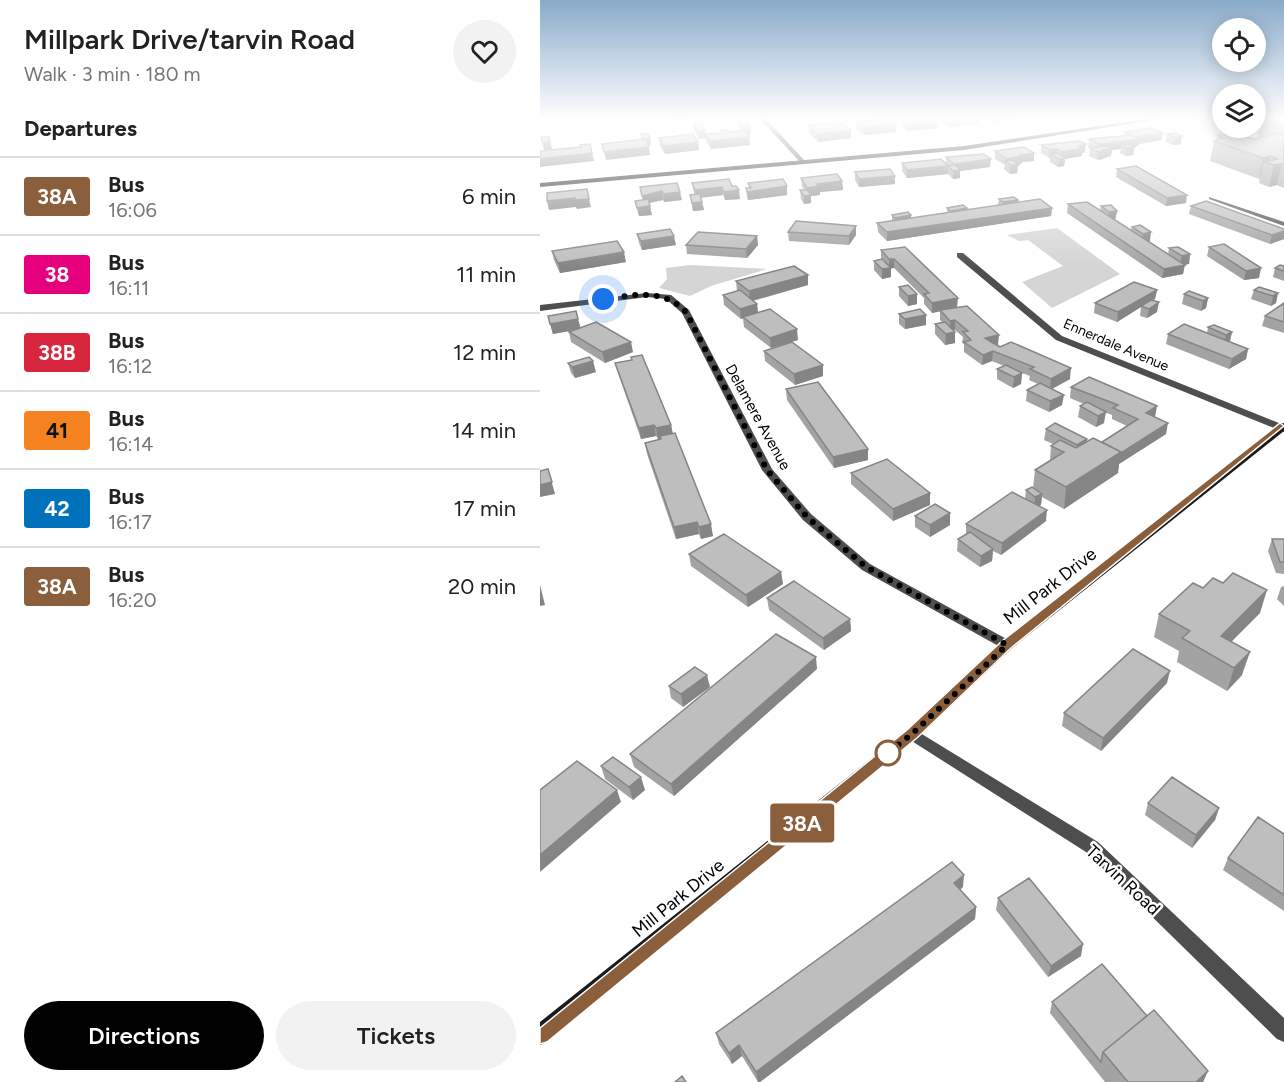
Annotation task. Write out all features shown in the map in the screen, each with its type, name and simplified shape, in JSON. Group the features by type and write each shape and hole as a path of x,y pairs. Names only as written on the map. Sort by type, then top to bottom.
{"street":[{"path":"540,185 740,167"},
{"path":"1211,198 1284,224"},
{"name":"Ennerdale Avenue","path":"960,255 1059,338 1283,427"},
{"name":"Delamere Avenue","path":"540,308 624,296 668,297 686,312 767,470 807,517 866,567 1007,645"},
{"name":"Mill Park Drive","path":"540,1035 912,734 1007,645 1283,427"},
{"name":"Tarvin Road","path":"912,734 1092,848 1284,1032"}],"shaded area":[{"path":"1057,228 1120,274 1052,308 1022,282 1063,266 1028,240 1019,241 1007,235"},
{"path":"690,265 767,269 711,286 690,296 659,288 667,279 666,268"}],"building":[{"path":"905,167 933,167 907,170"},
{"path":"949,167 957,167 960,170 953,171"},
{"path":"1139,167 1187,195 1167,198 1117,169"},
{"path":"890,169 895,176 859,179 855,172"},
{"path":"837,174 842,181 817,184 819,186 807,188 801,178"},
{"path":"729,179 732,186 736,186 739,190 724,192 722,187 695,190 692,183"},
{"path":"783,179 787,186 747,192 746,188 751,188 748,183"},
{"path":"677,183 680,192 663,194 662,191 642,196 640,187"},
{"path":"587,189 589,199 547,201 547,193"},
{"path":"800,190 807,190 811,195 804,196"},
{"path":"700,194 702,202 692,203 690,195"},
{"path":"1014,197 1018,200 1003,202 999,199"},
{"path":"648,199 650,206 637,208 635,201"},
{"path":"1040,199 1052,208 887,232 877,223"},
{"path":"1206,201 1284,229 1284,231 1272,235 1191,206"},
{"path":"1087,202 1185,265 1164,269 1068,204"},
{"path":"963,205 967,208 951,211 947,208"},
{"path":"1111,205 1117,211 1109,212 1101,206"},
{"path":"908,212 911,215 895,218 892,215"},
{"path":"796,221 856,226 849,236 788,232"},
{"path":"1140,225 1151,232 1143,234 1132,227"},
{"path":"670,229 674,236 641,241 637,234"},
{"path":"698,232 757,236 746,249 686,245"},
{"path":"617,241 624,252 558,263 552,251"},
{"path":"1224,244 1261,268 1246,271 1209,247"},
{"path":"905,247 958,298 932,303 924,294 929,293 894,259 889,259 881,250"},
{"path":"1178,247 1190,254 1182,256 1169,248"},
{"path":"882,259 891,268 882,269 874,261"},
{"path":"1280,265 1284,266 1284,271 1275,268"},
{"path":"794,266 808,275 749,291 736,281"},
{"path":"1134,282 1157,290 1118,312 1095,303"},
{"path":"908,285 917,294 908,296 899,287"},
{"path":"1259,287 1278,293 1273,296 1254,290"},
{"path":"740,290 757,304 740,309 723,295"},
{"path":"1189,291 1208,298 1203,301 1184,294"},
{"path":"1151,300 1159,302 1149,309 1141,306"},
{"path":"1284,303 1284,322 1265,316"},
{"path":"967,306 999,335 985,338 993,343 1000,347 1011,342 1071,368 1051,379 1030,369 1034,367 993,351 983,355 964,342 971,340 963,332 968,331 955,320 950,321 940,310"},
{"path":"770,309 797,329 770,338 743,317"},
{"path":"920,309 926,315 905,319 899,314"},
{"path":"576,311 578,319 550,324 548,316"},
{"path":"596,322 631,342 602,352 569,332"},
{"path":"945,322 955,332 946,334 935,324"},
{"path":"1184,324 1248,349 1232,359 1168,334"},
{"path":"1214,325 1232,332 1226,335 1208,327"},
{"path":"792,342 823,365 794,374 764,351"},
{"path":"642,355 671,425 639,428 615,363 632,360 631,357"},
{"path":"589,357 593,361 572,367 568,363"},
{"path":"1006,365 1022,373 1014,377 997,369"},
{"path":"1089,377 1157,406 1146,413 1168,423 1121,453 1102,442 1138,419 1113,408 1118,405 1071,387"},
{"path":"818,382 868,449 833,457 786,389"},
{"path":"1040,383 1064,395 1050,401 1027,390"},
{"path":"1087,402 1106,412 1098,416 1080,406"},
{"path":"1055,423 1087,439 1077,445 1046,429"},
{"path":"675,433 711,524 699,527 697,522 674,527 645,443 661,439 660,436"},
{"path":"1093,438 1121,452 1066,487 1035,470 1064,452 1051,446 1060,440 1076,448"},
{"path":"887,459 930,493 893,509 851,473"},
{"path":"548,469 552,482 540,485 540,471"},
{"path":"1032,487 1042,494 1035,497 1026,490"},
{"path":"1012,492 1047,510 1002,543 966,524"},
{"path":"935,504 950,513 930,525 915,516"},
{"path":"970,532 993,549 981,556 958,539"},
{"path":"724,534 781,572 746,595 689,554"},
{"path":"1272,539 1284,539 1284,562 1280,562"},
{"path":"1233,573 1267,590 1221,636 1250,652 1234,668 1182,638 1190,631 1159,614 1193,583 1203,588 1213,578 1223,583"},
{"path":"794,581 850,619 823,638 767,598"},
{"path":"776,634 816,657 671,784 630,754"},
{"path":"1133,649 1170,671 1103,738 1064,713"},
{"path":"695,667 707,675 681,694 669,686"},
{"path":"613,757 641,777 629,787 601,766"},
{"path":"577,761 617,790 540,855 540,790"},
{"path":"1172,777 1219,808 1196,835 1148,803"},
{"path":"1258,817 1284,834 1284,895 1228,858"},
{"path":"952,862 964,875 954,883 976,907 756,1072 739,1045 729,1053 716,1033"},
{"path":"1029,878 1083,944 1051,966 998,898"},
{"path":"1102,964 1147,1016 1103,1052 1101,1062 1052,1002"},
{"path":"1154,1010 1208,1071 1196,1082 1128,1082 1103,1052"},
{"path":"682,1076 686,1082 675,1082"}],"bus line":[{"name":"38A","path":"540,1035 912,734 1007,645 1284,426"}],"route":[{"path":"603,299 647,295 668,297 680,306 686,312 767,470 807,517 866,567 1007,645 912,734 888,753"}]}
